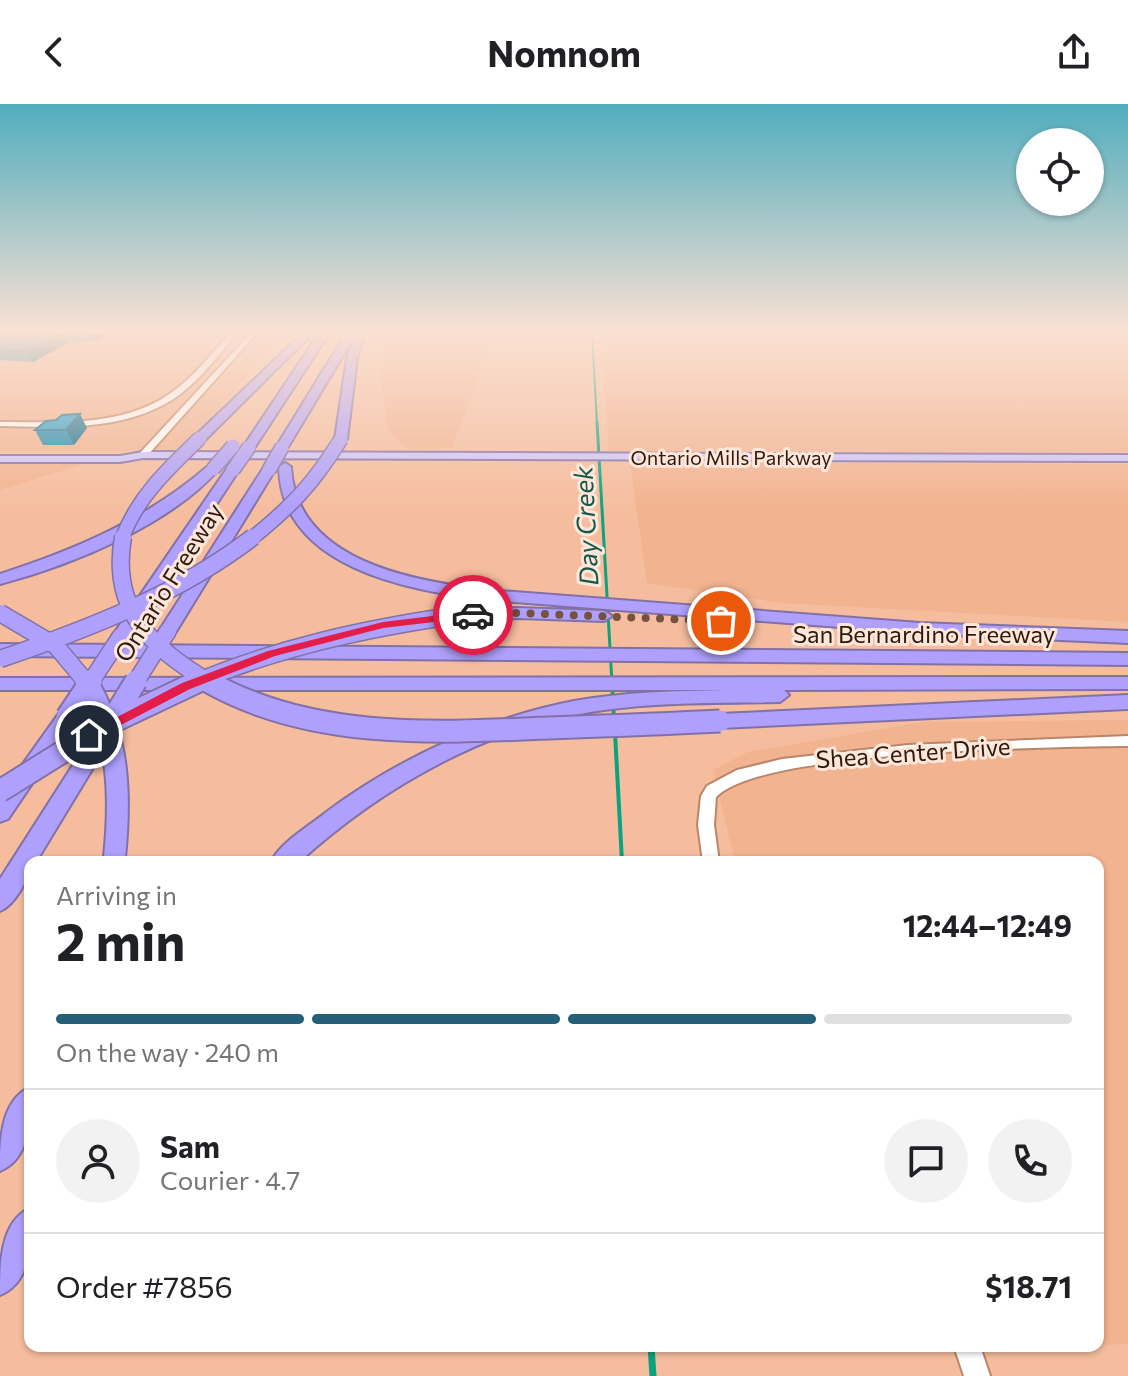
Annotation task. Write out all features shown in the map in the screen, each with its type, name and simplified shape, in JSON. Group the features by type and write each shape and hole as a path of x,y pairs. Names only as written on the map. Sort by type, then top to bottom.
{"highway":[{"path":"248,391 143,497 131,515 119,555 124,599 152,642 201,679 278,711 325,722 399,731 720,721 1128,702"},
{"name":"Ontario Freeway","path":"0,813 285,391"},
{"name":"Ontario Freeway","path":"27,856 168,631 277,468 300,417 316,391"},
{"path":"0,660 104,619 219,560 295,503 325,470 341,439 347,391"},
{"path":"0,579 67,558 157,513 192,489 280,398"},
{"path":"277,468 296,515 317,538 361,564 394,577 444,589 579,608 931,629 1128,637"},
{"path":"0,791 66,748 137,709 235,666 349,632 452,616 579,608"},
{"path":"0,613 35,630 63,653 101,707 116,755 119,780 120,821 115,856"},
{"name":"San Bernardino Freeway","path":"0,650 1128,659"},
{"path":"0,660 512,664 537,654"},
{"path":"291,856 379,788 442,752 546,715 639,701 793,695 816,682"},
{"name":"San Bernardino Freeway","path":"0,684 1128,683"},
{"name":"Ontario Freeway","path":"0,900 24,861"},
{"path":"0,1156 24,1113"},
{"path":"0,1278 24,1235"}],"main road":[{"name":"Ontario Mills Parkway","path":"0,452 132,451 143,455"},
{"name":"Ontario Mills Parkway","path":"0,459 120,459 143,455 1128,458"}],"street":[{"path":"0,424 84,422 145,408 177,391"},
{"path":"143,455 201,391"},
{"name":"Shea Center Drive","path":"710,856 706,827 708,797 712,789 746,773 810,759 1071,741 1128,741"},
{"path":"969,1352 977,1376"}],"shaded area":[{"path":"0,391 234,391 204,426 173,451 0,451"},
{"path":"382,391 473,391 452,448 407,449 388,429"},
{"path":"605,391 1128,391 1128,452 609,451"},
{"path":"0,463 86,463 0,490"},
{"path":"630,463 1128,464 1128,622 783,603 647,583"},
{"path":"1128,720 1128,1344 1104,1345 1104,856 734,856 713,770 748,752 923,722"}],"building":[{"path":"80,414 66,430 35,430 46,421 56,420 62,415"}],"waterway":[{"name":"Day Creek","path":"595,391 597,424"},
{"name":"Day Creek","path":"597,422 612,683"},
{"name":"Day Creek","path":"612,681 614,721"},
{"name":"Day Creek","path":"615,733 622,856"},
{"name":"Day Creek","path":"651,1352 653,1376"}],"way so far":[{"path":"473,615 518,613 721,621"}],"route":[{"path":"89,735 186,686 272,653 383,625 473,615"}]}
